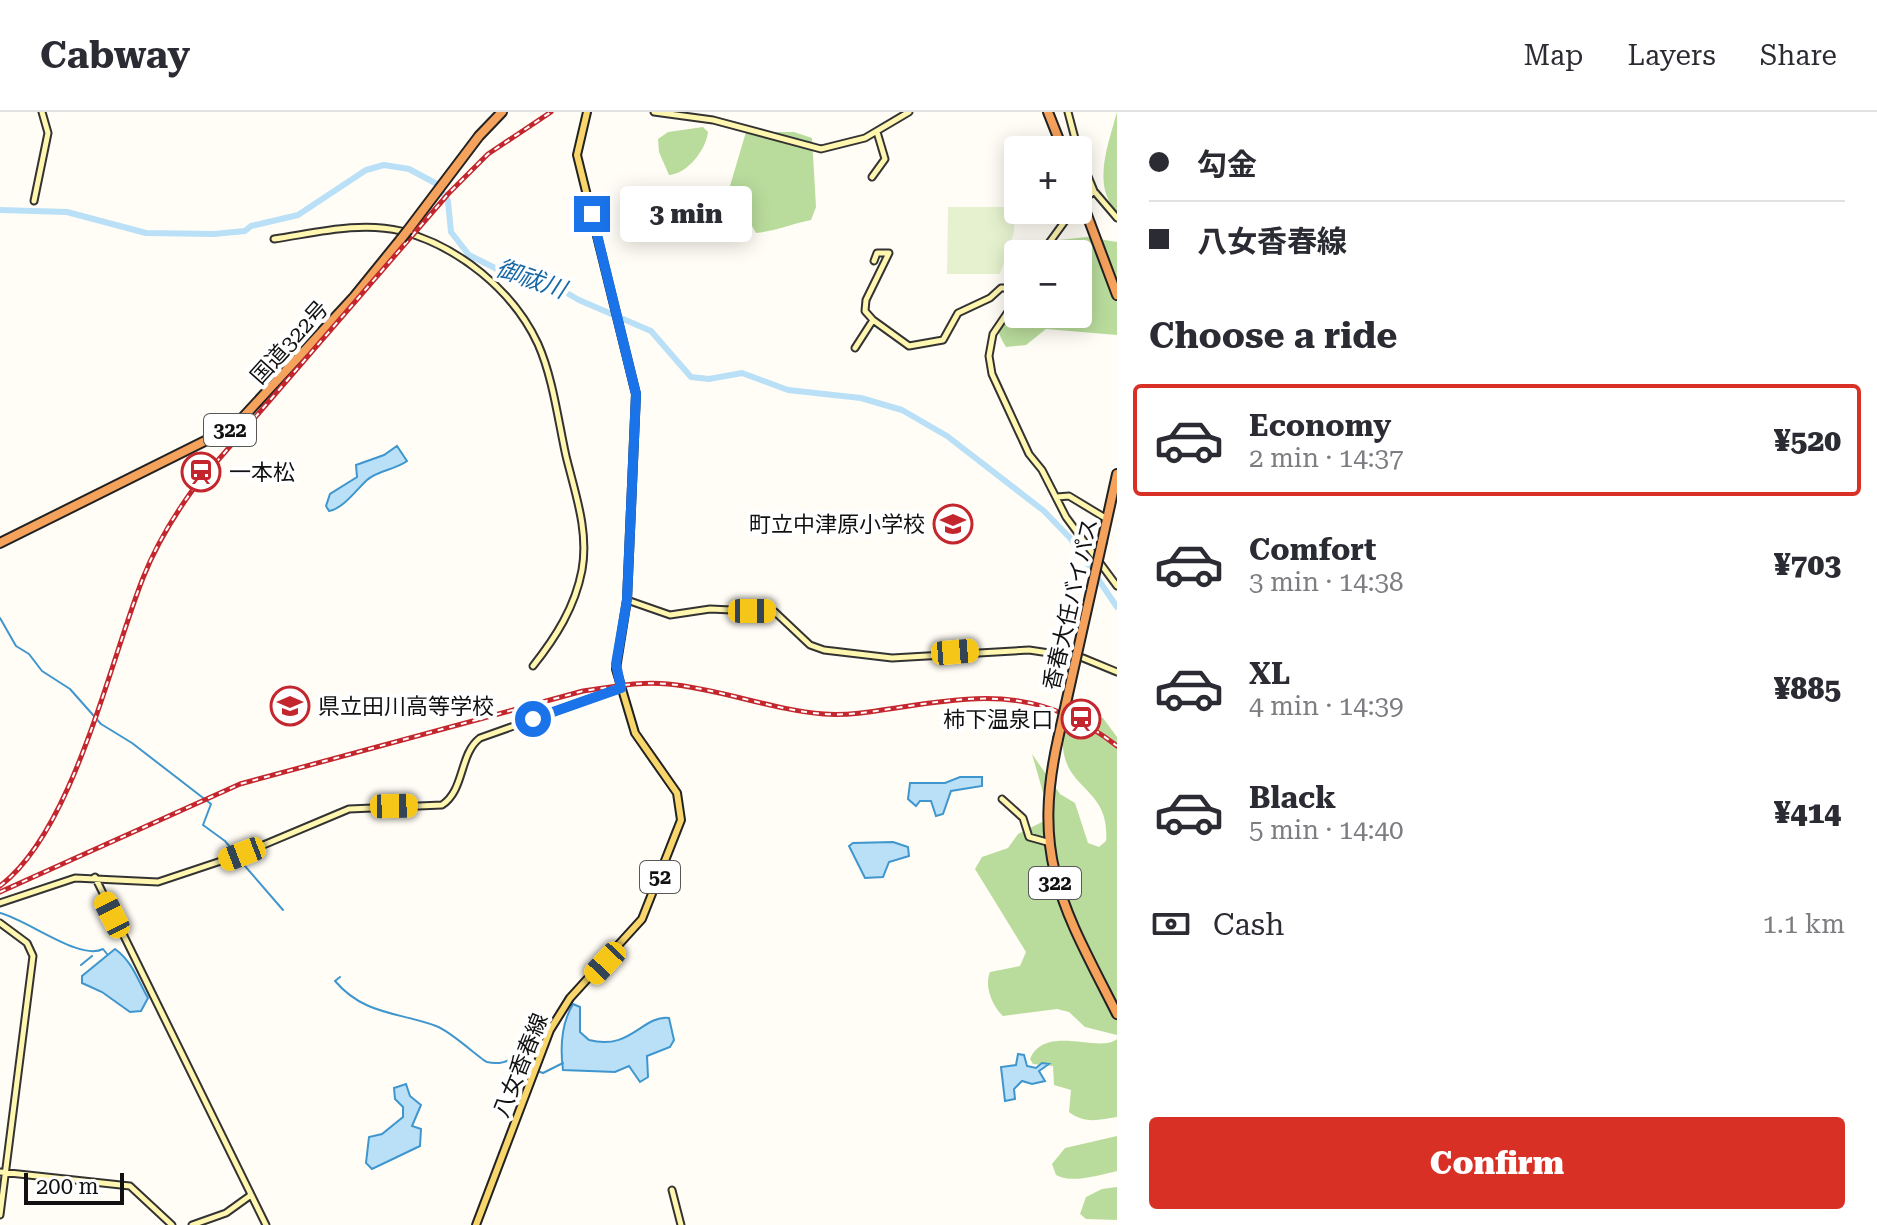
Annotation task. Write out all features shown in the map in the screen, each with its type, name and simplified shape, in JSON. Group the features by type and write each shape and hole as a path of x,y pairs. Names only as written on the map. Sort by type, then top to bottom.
{"highway":[{"name":"国道322号","path":"0,543 214,439 244,419 401,239 502,112"},
{"path":"1048,112 1057,136"},
{"path":"1088,224 1117,295"},
{"name":"香春大任バイパス","path":"1117,474 1047,800 1047,842 1064,909 1117,1014"}],"main road":[{"name":"八女香春線","path":"476,1225 544,1046 563,1008 642,919 681,820 677,793 640,742 616,664 627,600 636,394 577,155 587,112"}],"street":[{"path":"34,201 48,133 42,112"},
{"path":"654,112 713,120 821,149 877,132 909,112"},
{"path":"1068,112 1074,136"},
{"path":"872,177 885,159 877,132"},
{"path":"1092,186 1117,218"},
{"path":"274,239 357,228 401,231 442,248 487,278 528,326 545,366 584,537 581,573 572,606 533,666"},
{"path":"874,261 877,253 889,253 866,300 865,311 904,345 943,340 958,313 1004,288"},
{"path":"1004,318 993,334 990,364 1029,454 1066,517 1117,586"},
{"path":"855,348 873,320"},
{"path":"1057,497 1069,496 1107,519"},
{"path":"627,600 670,615 710,609 775,612 810,645 821,650 892,658 1029,650 1083,658 1117,672"},
{"path":"0,903 75,878 158,882 229,859 349,809 442,805 453,794 472,746 480,738 621,688"},
{"path":"1002,799 1023,818 1029,837 1047,842"},
{"path":"95,877 266,1225"},
{"path":"0,923 27,943 33,956 0,1215"},
{"path":"4,1172 130,1186 172,1225"},
{"path":"672,1190 681,1225"},
{"path":"192,1225 226,1213 251,1195"}],"green space":[{"path":"1117,112 1117,212 1109,201 1103,177"},
{"path":"703,127 708,132 700,153 689,166 669,175 659,152 658,139 668,132"},
{"path":"746,132 794,132 812,138 816,207 811,220 756,233 744,212 728,203 727,196"},
{"path":"948,207 1004,207 1004,224 1014,224 1014,232 1011,240 1004,240 1004,262 1000,274 947,274"},
{"path":"1087,237 1117,242 1117,335 1046,329 1026,345 1006,347 998,326 1004,311 1004,328 1092,328 1092,240 1059,240"},
{"path":"1075,714 1103,718 1117,737 1117,1035 1085,1027 1069,1012 1057,1009 1003,1016 992,1001 989,989 990,972 1020,966 1026,952 975,869 982,857 1008,848 1018,834 1046,820 1046,803 1032,754 1060,794 1075,803 1088,843 1099,847 1106,841 1100,806 1066,761 1063,743 1065,719"},
{"path":"1117,1039 1117,1117 1086,1120 1069,1112 1071,1090 1054,1085 1053,1066 1033,1064 1030,1059 1037,1048 1047,1043 1109,1043"},
{"path":"1117,1136 1117,1171 1078,1179 1056,1175 1052,1164 1065,1148"},
{"path":"1117,1187 1117,1220 1086,1219 1080,1214 1086,1197 1102,1189"}],"water":[{"path":"397,446 407,461 371,477 345,503 329,511 326,506 330,494 357,477 356,465 384,455"},
{"path":"960,777 982,777 982,786 951,791 943,814 936,816 931,801 920,801 916,806 908,799 910,783 945,783"},
{"path":"893,842 908,847 909,856 889,862 883,877 865,878 849,846 853,843"},
{"path":"115,949 131,966 148,998 141,1011 130,1012 102,992 82,983 82,976"},
{"path":"573,1004 580,1007 580,1032 589,1040 615,1041 651,1022 669,1018 674,1040 670,1047 647,1056 648,1077 640,1082 629,1066 615,1072 563,1070 562,1036"},
{"path":"1018,1054 1024,1055 1027,1066 1036,1068 1042,1063 1049,1064 1039,1071 1045,1081 1032,1084 1022,1081 1014,1089 1015,1099 1005,1101 1001,1067 1016,1065"},
{"path":"406,1084 410,1096 421,1105 412,1126 421,1129 420,1146 372,1169 366,1163 369,1137 382,1134 403,1117 403,1107 395,1099 394,1088"}],"waterway":[{"name":"御祓川","path":"0,210 67,212 146,233 245,231 251,226 298,215 366,170 384,165 409,169 437,184 448,201 451,232 469,255 505,273 541,278 579,300 651,331 691,377 709,379 742,373 788,390 861,398 902,410 947,436 1044,511 1071,539 1117,607"},
{"path":"0,618 16,646 29,654 42,671 70,689 101,724 132,743 211,804 203,825 225,841 235,853"},
{"path":"238,858 283,910"},
{"path":"0,913 68,945 93,951 103,949 107,954"},
{"path":"81,965 92,956"},
{"path":"340,977 335,981 358,1000 382,1011 442,1029 487,1062 499,1063 511,1059 532,1067"},
{"path":"537,1071 543,1073 563,1063"}],"railway":[{"path":"0,886 26,861 68,787 148,566 194,488 449,193 488,154 551,112"},
{"path":"0,892 240,784 583,691 615,686 668,684 805,712 835,714 967,699 1018,701 1067,715 1117,746"}],"place":[{"name":"一本松","path":"201,472"},
{"name":"町立中津原小学校","path":"953,524"},
{"name":"県立田川高等学校","path":"290,706"},
{"name":"柿下温泉口","path":"1081,719"}],"route":[{"path":"533,719 621,688 616,664 627,600 636,394 634,374 592,214"}]}
